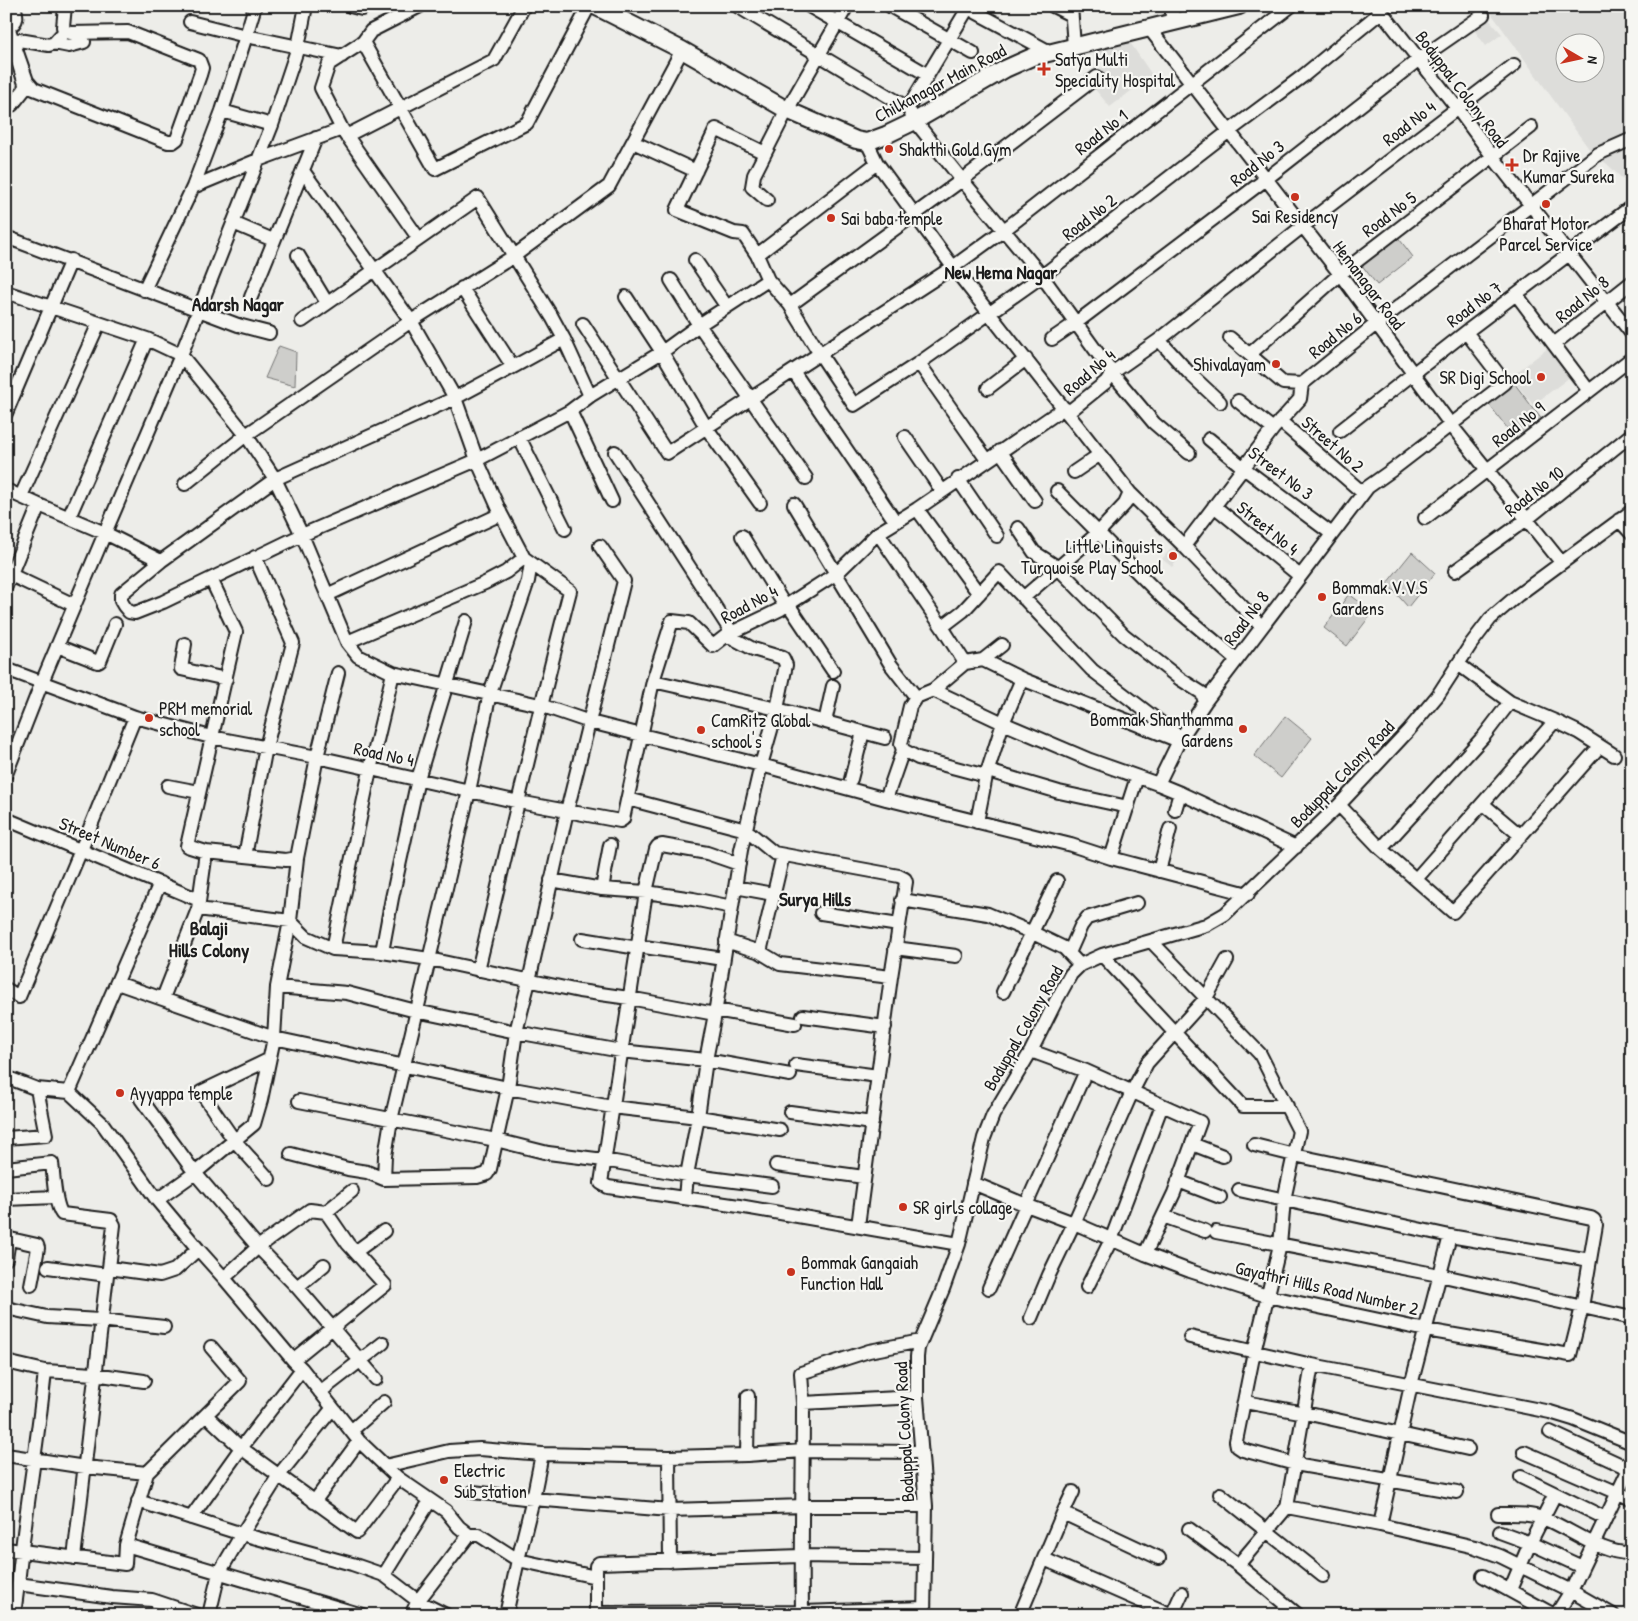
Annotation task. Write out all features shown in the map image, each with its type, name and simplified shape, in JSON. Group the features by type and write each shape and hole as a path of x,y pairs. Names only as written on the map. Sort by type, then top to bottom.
{"main road":[{"name":"Chilkanagar Main Road","path":"595,6 617,11 787,110 856,140 867,142 886,135 912,114 1032,57 1149,28 1172,14 1239,6"}],"street":[{"path":"6,104 12,105 24,90 15,52 10,43 7,23 13,25 16,21 17,14 14,6"},
{"path":"65,6 63,27 65,32"},
{"path":"144,290 193,187 222,111 255,6"},
{"path":"6,774 74,605 181,355 272,125 298,47 306,6"},
{"path":"419,239 344,133 320,88 329,64 363,42 371,31 420,6"},
{"path":"193,187 316,138 344,133 400,108 494,60 524,6"},
{"path":"363,42 435,169 527,122 589,6"},
{"path":"737,6 912,114 962,180 1042,276 1112,373 1154,423 1189,453"},
{"path":"809,6 928,75"},
{"path":"766,200 752,187 754,175 787,110 847,6"},
{"path":"890,6 973,53"},
{"path":"1053,6 1071,11 1074,46"},
{"name":"Road No 1","path":"619,379 667,453 953,267 1004,230 1291,6"},
{"path":"912,114 928,75 968,8 1050,52"},
{"name":"Boduppal Colony Road","path":"1379,9 1632,334"},
{"name":"Road No 2","path":"696,170 677,210 734,233 743,234 757,255 768,280 790,305 854,405 918,363 1042,276 1302,76 1379,9"},
{"name":"Road No 3","path":"1052,339 1266,179 1418,60 1483,16"},
{"path":"190,22 342,56"},
{"name":"Hemanagar Road","path":"1149,28 1340,274 1451,425 1561,562"},
{"path":"10,43 27,81 34,89 168,142 173,142 177,138 202,68 196,57 128,32 65,32"},
{"path":"10,43 48,45 54,43 65,32"},
{"path":"54,43 69,46 84,42"},
{"path":"185,484 246,436 411,321 514,256 609,186 682,50"},
{"name":"Road No 4","path":"6,669 135,717 211,737 318,757 519,802 620,821 623,819 628,799 653,681 672,621 689,623 713,646 729,634 787,605 836,573 878,533 895,521 917,509 958,479 1064,408 1070,411 1106,382 1112,373 1160,340 1303,226 1514,65"},
{"path":"790,305 962,180 1096,77"},
{"path":"222,111 272,125"},
{"name":"Road No 5","path":"1250,354 1340,274 1531,127"},
{"path":"633,142 696,170 716,128 765,153"},
{"path":"251,297 316,138"},
{"name":"Road No 6","path":"1184,546 1277,425 1300,399 1302,384 1376,324 1598,154 1632,139"},
{"path":"867,142 877,163 914,215 1130,493 1262,626"},
{"path":"757,255 877,163"},
{"path":"302,171 411,321 455,398 477,460 501,514 527,561 528,581 490,693 469,791 416,1011 391,1120 385,1156 384,1180"},
{"path":"302,321 478,198 552,317 590,396"},
{"name":"Road No 7","path":"1340,431 1466,332 1631,207"},
{"path":"233,223 273,240"},
{"path":"6,237 71,260 238,325 269,333"},
{"path":"298,255 327,303"},
{"path":"6,414 71,260"},
{"path":"695,260 728,307"},
{"path":"671,280 750,399 806,478"},
{"path":"564,339 455,398 275,479 161,561 121,594 121,600 129,612 135,614 302,535 477,460 570,411 590,396 662,352 768,280"},
{"name":"Road No 8","path":"1554,344 1632,282"},
{"path":"462,288 513,367"},
{"path":"6,292 147,339 181,355 246,436 275,479 302,535 347,642 358,656 394,674 540,705 590,722 1071,845 1112,858 1248,894"},
{"path":"1516,294 1590,391"},
{"path":"626,297 662,352 706,427 760,503"},
{"path":"21,496 99,323"},
{"path":"584,324 619,379"},
{"name":"Road No 8","path":"1158,784 1180,739 1205,702 1368,487 1505,383 1466,332"},
{"path":"1230,338 1283,383 1302,384"},
{"path":"69,517 147,339"},
{"path":"1160,340 1189,373 1220,402"},
{"path":"988,388 1026,358"},
{"name":"Road No 9","path":"1425,518 1632,358"},
{"path":"918,363 987,460"},
{"path":"793,371 895,521"},
{"name":"Street No 2","path":"1238,401 1277,425 1363,493"},
{"path":"570,411 612,502"},
{"name":"Road No 10","path":"1455,572 1527,519 1632,434"},
{"path":"519,437 565,529"},
{"path":"905,437 942,491"},
{"name":"Street No 3","path":"1209,439 1245,469 1332,534"},
{"path":"1000,451 1035,501"},
{"path":"615,452 729,634 753,649 783,658 786,665 739,864 687,1175 685,1198"},
{"path":"1074,472 1099,454"},
{"path":"958,479 997,536"},
{"path":"6,490 105,533 161,561"},
{"path":"1058,491 1098,534 1163,598 1237,660"},
{"path":"1023,598 1057,567 1098,534 1125,504 1130,493"},
{"path":"794,504 891,665 916,697"},
{"path":"39,505 8,581 74,605"},
{"name":"Street No 4","path":"1214,506 1300,576"},
{"path":"917,509 979,594"},
{"path":"327,595 501,514"},
{"path":"1627,517 1632,534"},
{"name":"Boduppal Colony Road","path":"924,1611 926,1506 917,1397 917,1357 921,1341 943,1289 959,1244 984,1138 993,1115 1031,1051 1054,1003 1071,974 1080,965 1102,955 1206,925 1225,914 1339,805 1408,731 1438,695 1471,644 1490,619 1561,562 1627,517"},
{"path":"1018,528 1034,552 1057,567 1124,635 1180,679 1202,693 1205,702"},
{"path":"878,533 965,663"},
{"path":"742,536 833,671"},
{"path":"290,1154 348,1169 368,1172 384,1180 477,1177 487,1174 490,1169 508,1088 516,1032 567,811 624,581 600,546"},
{"path":"245,856 266,747 293,643 255,557"},
{"path":"347,642 485,583 527,561"},
{"path":"478,970 519,802 540,705 570,591 527,561"},
{"path":"942,627 963,611 999,572 1092,670 1180,739"},
{"path":"211,579 236,632 186,846 206,852 286,860 297,858"},
{"path":"382,952 418,779 466,621"},
{"path":"58,646 98,662 115,624"},
{"path":"184,644 182,670 226,678"},
{"path":"886,799 903,750 901,744 910,706 916,697 933,690 965,663 983,660 1002,645"},
{"path":"983,660 1022,679 1180,739"},
{"path":"1458,664 1510,702 1578,732 1614,755"},
{"path":"156,1200 194,1173 254,1124 274,1038 277,987 290,921 297,858 338,673"},
{"path":"333,949 370,770 394,674"},
{"path":"977,822 987,774 1003,723 1022,679"},
{"path":"653,681 777,709 885,738"},
{"path":"825,722 833,686"},
{"path":"933,690 1003,723 1090,760 1180,793 1296,847"},
{"path":"1381,849 1484,736 1510,702"},
{"path":"6,989 19,997 135,717"},
{"path":"1416,879 1555,721"},
{"path":"851,778 863,732"},
{"path":"1339,805 1381,849 1453,912 1600,746"},
{"path":"903,750 918,758 1128,808"},
{"path":"1112,858 1137,777"},
{"path":"168,786 199,792"},
{"path":"1175,810 1180,793"},
{"path":"628,799 746,830 774,853 903,877 906,882 898,925 858,1226"},
{"path":"1483,804 1521,836"},
{"name":"Street Number 6","path":"6,819 160,883 198,904 290,921"},
{"path":"1159,871 1170,829"},
{"path":"602,890 610,845"},
{"path":"739,864 707,853 662,845 658,846 646,892 600,1183 608,1187 858,1226 959,1244"},
{"path":"163,998 198,904 206,852"},
{"path":"760,952 783,855"},
{"path":"552,880 602,890 646,892 732,906"},
{"path":"1003,992 1057,881"},
{"path":"69,1092 160,883"},
{"path":"735,887 773,894"},
{"path":"902,900 988,914 1033,932 1064,948 1080,965"},
{"path":"1069,952 1081,926 1087,918 1136,903"},
{"path":"821,913 898,925"},
{"path":"290,921 306,937 333,949 382,952 429,959 579,991 715,1012 885,1027"},
{"path":"582,939 723,959"},
{"path":"726,941 760,952 780,964 891,977"},
{"path":"1152,942 1260,1054 1299,1131 1284,1200 1280,1245 1254,1352 1236,1441 1237,1446 1243,1450 1295,1464 1457,1492"},
{"path":"895,948 956,956"},
{"path":"1102,955 1243,1106 1286,1106"},
{"path":"1031,1318 1132,1092 1147,1063 1206,998 1226,960"},
{"path":"117,983 274,1038 508,1088 612,1107 698,1117 780,1130"},
{"path":"277,987 347,993 416,1011 621,1051 794,1070 878,1076"},
{"path":"1031,1051 1086,1071 1200,1122 1178,1181 1146,1254"},
{"path":"268,1060 200,1092 234,1140 269,1179"},
{"path":"989,1288 1086,1071"},
{"path":"8,1081 37,1089 69,1092 102,1123 156,1200 298,1365 359,1441 398,1478 446,1511 459,1528 468,1535 479,1535 518,1560 596,1577"},
{"path":"6,1138 46,1135 37,1089"},
{"path":"141,1099 194,1173 258,1247 297,1287 376,1379"},
{"path":"299,1101 548,1152 687,1175 772,1186"},
{"path":"1087,1287 1111,1240 1162,1105"},
{"path":"790,1112 872,1123"},
{"path":"1192,1144 1223,1156"},
{"path":"1254,1145 1591,1218 1596,1225 1582,1307"},
{"path":"6,1168 52,1163 59,1211 62,1214 111,1220 114,1225 100,1320 74,1558"},
{"path":"776,1165 864,1177"},
{"path":"1178,1181 1220,1197"},
{"name":"Gayathri Hills Road Number 2","path":"973,1183 1190,1271 1268,1296 1426,1330 1570,1355 1582,1307"},
{"path":"1238,1190 1450,1236 1590,1260"},
{"path":"224,1278 258,1247 310,1210 326,1212 352,1191"},
{"path":"6,1199 56,1197"},
{"path":"191,1518 298,1365 332,1328 385,1284 355,1252 326,1212"},
{"path":"1163,1216 1210,1232 1439,1275 1632,1318"},
{"path":"355,1252 384,1232"},
{"path":"1380,1525 1411,1385 1450,1236"},
{"path":"6,1259 8,1239 33,1243 38,1248 31,1285"},
{"path":"48,1267 160,1275 175,1270 198,1249"},
{"path":"297,1287 324,1265"},
{"path":"6,1308 48,1317 164,1327"},
{"path":"1190,1337 1312,1366 1550,1412 1573,1419 1632,1443"},
{"path":"802,1612 803,1404 801,1373 869,1351 921,1341"},
{"path":"320,1392 383,1343"},
{"path":"6,1549 125,1564 126,1545 147,1473 240,1381 211,1348"},
{"path":"6,1362 45,1372 94,1374 144,1381"},
{"path":"1238,1565 1287,1507 1312,1366"},
{"path":"14,1615 33,1460 42,1409 45,1372"},
{"path":"747,1455 748,1396"},
{"path":"803,1404 917,1397"},
{"path":"351,1431 384,1402"},
{"path":"1245,1402 1468,1449"},
{"path":"210,1615 219,1573 242,1534 279,1475 332,1409"},
{"path":"206,1415 241,1448 357,1532 398,1478"},
{"path":"1483,1576 1555,1615 1571,1590 1630,1470 1550,1432"},
{"path":"314,1502 359,1441"},
{"path":"385,1466 449,1451 480,1449 542,1454 669,1457 803,1451 922,1452"},
{"path":"1524,1452 1632,1499"},
{"path":"509,1614 518,1560 542,1454"},
{"path":"6,1455 85,1467 147,1473"},
{"path":"669,1457 670,1561"},
{"path":"1521,1477 1606,1518"},
{"path":"473,1492 533,1499 670,1510 803,1506 926,1506"},
{"path":"1024,1613 1044,1559 1073,1492"},
{"path":"1220,1494 1324,1576"},
{"path":"1510,1590 1530,1543 1555,1494"},
{"path":"138,1501 242,1534 352,1564 384,1575 418,1601 446,1615"},
{"path":"384,1575 430,1501"},
{"path":"1287,1507 1380,1525 1475,1547 1500,1556 1571,1590 1613,1615"},
{"path":"1063,1513 1160,1558"},
{"path":"1498,1514 1520,1514 1543,1519 1616,1553 1632,1553"},
{"path":"1189,1530 1238,1565 1298,1615"},
{"path":"1500,1532 1530,1543 1582,1567"},
{"path":"411,1615 418,1601 468,1535"},
{"path":"126,1545 362,1615"},
{"path":"924,1611 596,1614 596,1566 599,1563 801,1556 925,1558"},
{"path":"1044,1559 1172,1615 1182,1593"},
{"path":"18,1584 112,1597 152,1600 197,1615"}],"shaded area":[{"path":"1486,6 1632,6 1632,188 1607,164 1592,153"},
{"path":"1485,15 1502,34 1486,46 1471,26"},
{"path":"1129,41 1152,75 1110,107 1088,81 1091,76 1106,65 1096,49"},
{"path":"1397,236 1413,257 1377,285 1361,264"},
{"path":"279,346 296,352 295,386 265,378"},
{"name":"SR Digi School","path":"1548,348 1570,377 1533,405 1511,377"},
{"path":"1514,383 1543,421 1517,441 1488,403"},
{"name":"Little Linguists Turquoise Play School","path":"1175,544 1184,552 1172,567 1162,559"},
{"path":"1412,552 1435,573 1408,607 1387,583"},
{"path":"1349,594 1373,612 1347,646 1324,628"},
{"path":"1285,716 1312,738 1281,778 1254,756"}],"place":[{"name":"Satya Multi Speciality Hospital","path":"1044,69"},
{"name":"Shakthi Gold Gym","path":"889,149"},
{"name":"Dr Rajive Kumar Sureka","path":"1512,165"},
{"name":"Sai Residency","path":"1295,197"},
{"name":"Bharat Motor Parcel Service","path":"1546,204"},
{"name":"Sai baba temple","path":"831,218"},
{"name":"Shivalayam","path":"1276,364"},
{"name":"SR Digi School","path":"1541,377"},
{"name":"Little Linguists Turquoise Play School","path":"1173,556"},
{"name":"Bommak.V.V.S Gardens","path":"1322,597"},
{"name":"PRM memorial school","path":"149,718"},
{"name":"Bommak Shanthamma Gardens","path":"1243,729"},
{"name":"CamRitz Global school's","path":"701,730"},
{"name":"Ayyappa temple","path":"120,1093"},
{"name":"SR girls collage","path":"903,1207"},
{"name":"Bommak Gangaiah Function Hall","path":"791,1272"},
{"name":"Electric Sub station","path":"444,1480"}],"district":[{"name":"New Hema Nagar","path":"1001,272"},
{"name":"Adarsh Nagar","path":"238,304"},
{"name":"Surya Hills","path":"815,899"},
{"name":"Balaji Hills Colony","path":"209,939"}]}
